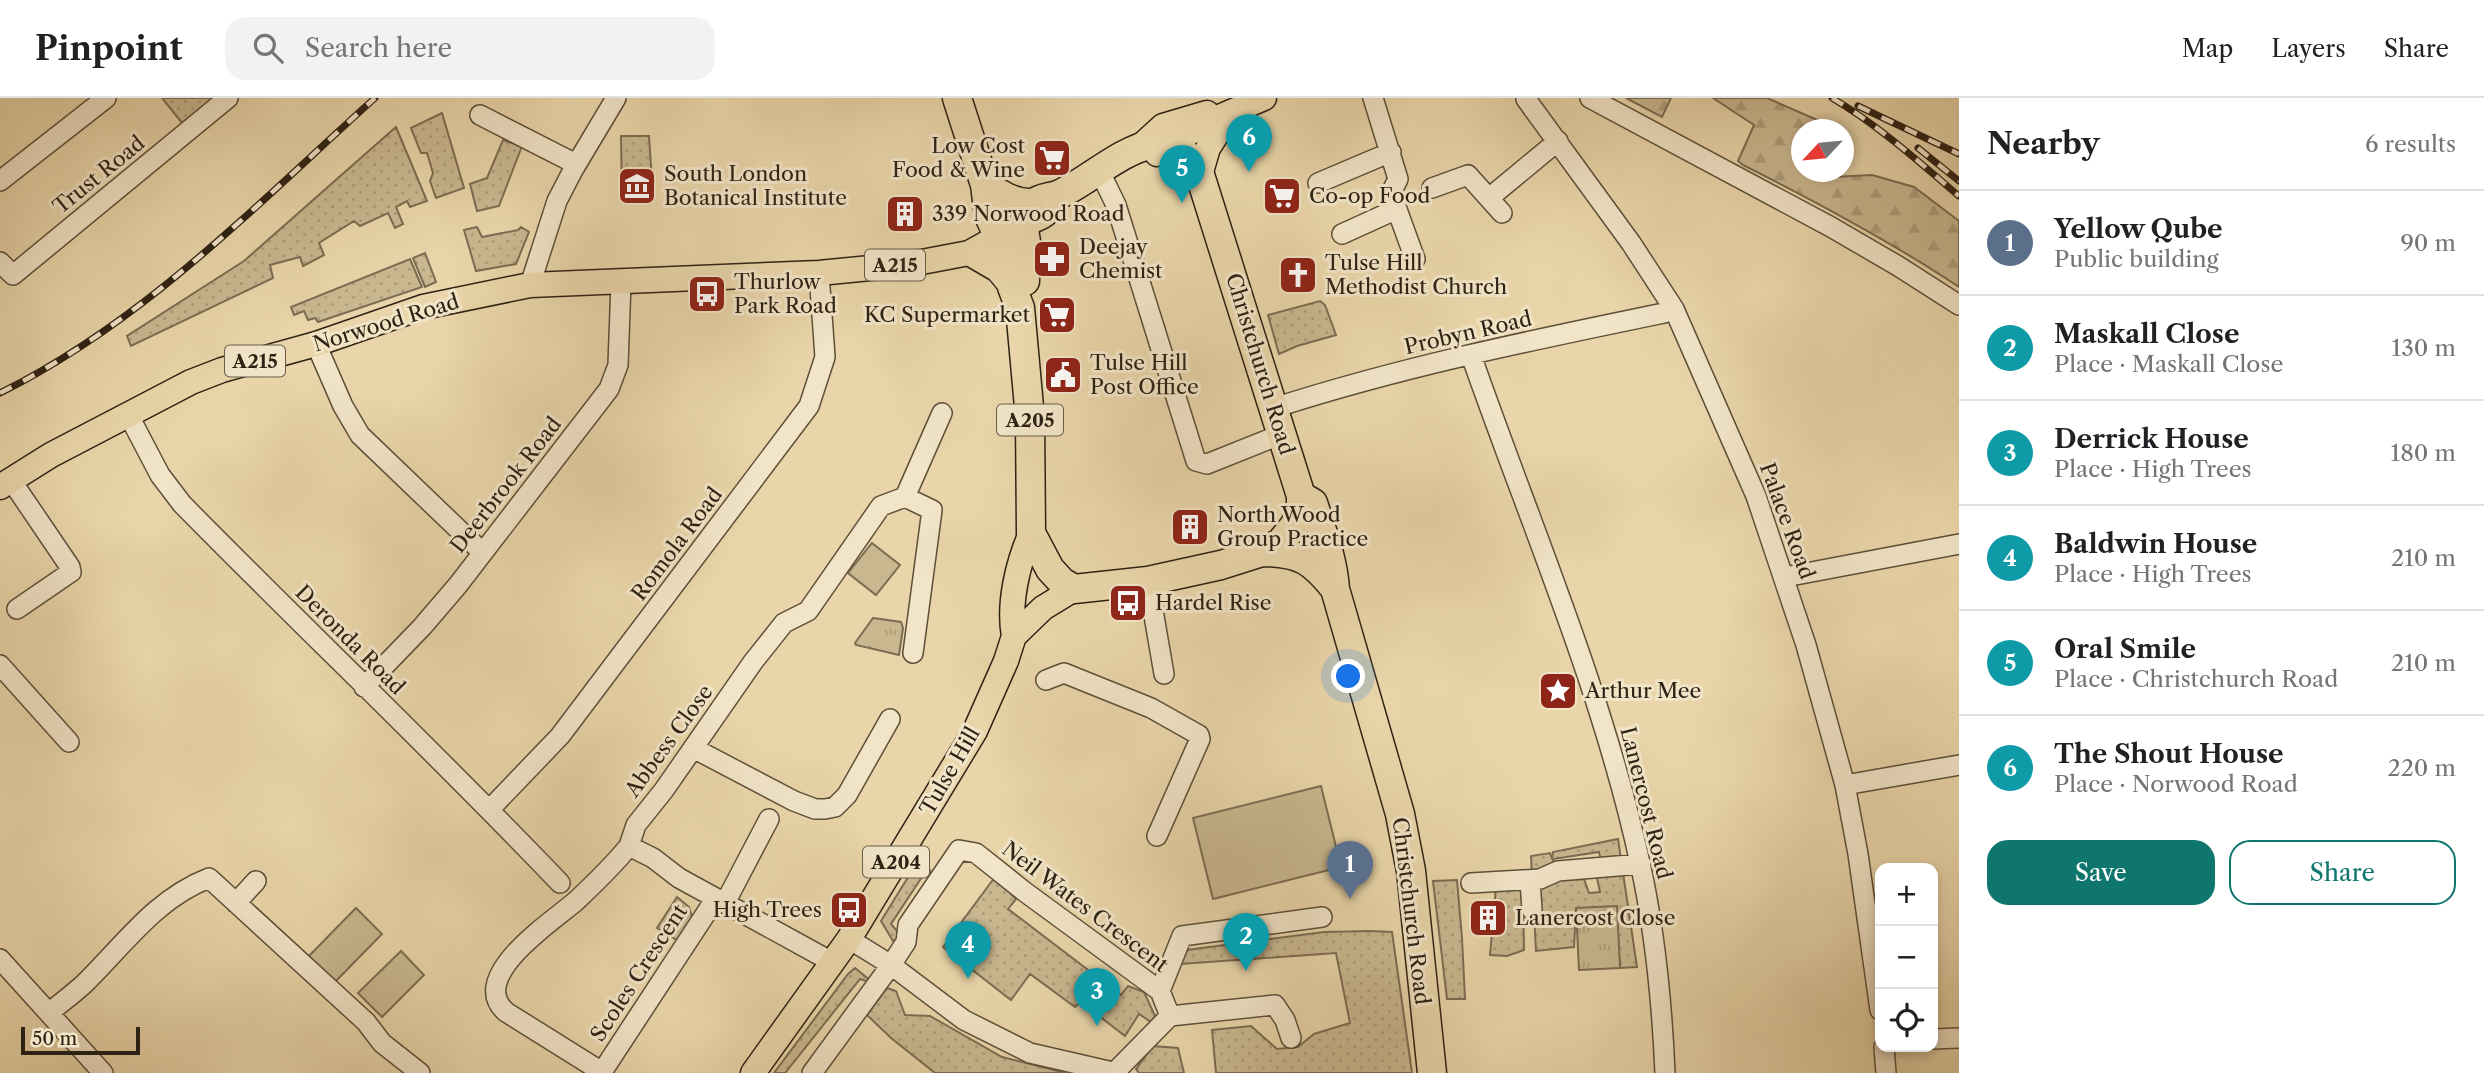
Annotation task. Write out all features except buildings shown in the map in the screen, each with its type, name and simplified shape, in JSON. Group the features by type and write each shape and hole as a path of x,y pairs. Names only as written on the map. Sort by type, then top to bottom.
{"highway":[{"name":"A205","path":"957,98 985,185 989,216 1028,214 1027,270 1016,298"},
{"name":"Norwood Road","path":"1028,214 1121,158 1162,143 1172,145"},
{"name":"Christchurch Road","path":"1172,145 1189,155 1200,175 1301,496 1313,503 1334,572 1335,589 1400,814 1411,871 1432,1073"},
{"path":"985,185 1017,202 1028,214"},
{"name":"Tulse Hill","path":"1016,298 1030,418 1031,533"},
{"path":"1074,589 1149,581 1197,572 1262,552 1280,542 1295,525 1301,496"},
{"name":"A205","path":"1031,533 1050,569 1062,582 1074,589"},
{"name":"Christchurch Road","path":"1262,552 1278,552 1310,562 1335,589"}],"main road":[{"name":"Norwood Road","path":"1121,158 1163,126 1227,105 1264,98"},
{"path":"1172,145 1227,105"},
{"path":"1200,175 1208,148 1227,105"},
{"name":"Norwood Road","path":"5,483 191,382 222,370 316,344 423,307 530,285 820,273 911,264 969,253 1028,214"},
{"path":"969,253 992,265 1016,298"},
{"name":"Tulse Hill","path":"1014,636 1011,621 1015,590 1022,554 1031,533"},
{"name":"Tulse Hill","path":"753,1073 849,939 975,732 1014,636 1043,608 1074,589"}],"street":[{"path":"0,181 106,98"},
{"name":"Trust Road","path":"0,262 13,275 228,98"},
{"path":"530,285 557,201 616,98"},
{"path":"1373,98 1398,179 1391,193 1415,259"},
{"path":"1590,98 1898,265 1959,306"},
{"name":"Palace Road","path":"1526,99 1631,243 1674,309 1753,490 1828,718 1858,853 1877,989"},
{"path":"480,115 576,164"},
{"path":"1489,198 1558,141"},
{"path":"1318,183 1391,152"},
{"name":"Probyn Road","path":"1121,158 1116,205 1196,461 1207,464 1278,421 1355,383 1674,309"},
{"path":"1432,188 1468,175 1502,213"},
{"path":"1342,234 1397,209"},
{"name":"Romola Road","path":"489,809 560,736 809,406 825,357 820,273"},
{"name":"Deerbrook Road","path":"364,687 422,627 608,389 618,365 621,282"},
{"path":"316,344 343,406 360,435 482,552"},
{"name":"Lanercost Road","path":"1471,355 1567,614 1613,758 1641,864 1655,954 1665,1073"},
{"path":"913,653 932,510 905,497 942,412"},
{"name":"Deronda Road","path":"128,414 160,475 182,504 560,883"},
{"path":"5,483 70,567 71,572 17,609"},
{"name":"Abbess Close","path":"629,846 636,825 664,790 752,662 784,623 808,611 881,506 905,497"},
{"path":"1784,578 1959,544"},
{"path":"1149,581 1164,674"},
{"path":"0,665 69,742"},
{"path":"1046,680 1064,673 1151,708 1199,735 1200,739 1157,836"},
{"path":"693,748 794,801 814,809 825,810 835,807 847,795 890,719"},
{"path":"1844,785 1959,765"},
{"path":"720,901 769,819"},
{"path":"629,846 653,858 679,878 832,962"},
{"name":"Scoles Crescent","path":"629,846 616,863 576,901 522,945 505,966 496,990 498,1003 506,1012 602,1072 720,901"},
{"name":"Neil Wates Crescent","path":"891,965 906,942 908,925 959,850 976,853 1160,991 1170,1016"},
{"path":"1471,883 1540,880 1558,871 1641,864"},
{"path":"50,1012 84,984 157,908 196,883 209,878 366,1022 382,1043 420,1073"},
{"path":"1530,880 1532,910"},
{"path":"236,903 256,881"},
{"path":"1160,991 1182,936 1322,917"},
{"path":"849,939 891,965 964,1020 1030,1053 1116,1072 1170,1016 1275,1005 1285,1020 1291,1038"},
{"path":"0,959 103,1073"},
{"path":"812,1073 891,965"},
{"path":"1938,1039 1959,1038"},
{"path":"1884,1052 1886,1073"}],"green space":[{"path":"162,98 217,98 183,124"},
{"path":"1626,98 1671,98 1662,117"},
{"path":"1713,98 1767,98 1815,119 1791,119 1791,182 1854,182 1854,176 1872,175 1914,187 1959,221 1959,287 1853,223 1743,165 1738,161 1754,125"},
{"path":"442,113 464,188 436,198 430,181 433,173 427,153 421,153 411,128"},
{"path":"396,127 427,201 410,207 407,201 396,207 403,224 395,228 388,213 360,226 354,221 319,243 324,255 303,266 300,257 270,265 273,278 131,346 127,336 244,261"},
{"path":"621,136 649,136 653,197 622,195"},
{"path":"503,140 522,146 499,206 477,211 470,184 487,178"},
{"path":"477,227 482,237 518,230 521,227 529,232 516,264 476,271 464,230"},
{"path":"425,253 436,282 425,287 413,258"},
{"path":"410,259 422,287 318,322 315,318 308,320 304,311 294,315 291,307"},
{"path":"1320,301 1325,305 1336,335 1279,354 1268,315"},
{"path":"872,543 900,565 876,595 848,573"},
{"path":"873,618 901,622 903,628 899,655 856,645"},
{"path":"1321,786 1341,867 1213,899 1193,818"},
{"path":"1618,839 1637,967 1620,968 1616,907 1576,909 1574,947 1536,951 1531,856 1550,853 1552,859 1553,852","holes":["1599,852 1604,874 1597,878 1600,892 1589,893 1584,879 1557,880 1553,859"]},
{"path":"918,861 928,867 933,876 926,871 891,924 902,937 893,941 881,921"},
{"path":"995,877 1016,899 1008,909 1121,995 1128,986 1144,992 1155,1016 1151,1022 1139,1014 1125,1036 1081,1002 1075,1007 1030,974 1011,1000 943,947"},
{"path":"1457,880 1465,999 1447,999 1433,881"},
{"path":"1521,884 1524,950 1507,956 1490,955 1496,887"},
{"path":"677,897 689,907 692,917 680,942 657,928"},
{"path":"1617,906 1620,968 1579,970 1576,908"},
{"path":"356,908 382,934 331,986 305,960"},
{"path":"1324,932 1392,932 1412,1073 1216,1073 1212,1030 1251,1026 1277,1049 1298,1047 1314,1034 1350,1023 1336,953 1181,964 1187,950"},
{"path":"401,951 424,975 382,1017 358,993"},
{"path":"855,968 871,981 860,979 785,1073 774,1073 848,974"},
{"path":"887,988 896,991 905,1015 930,1016 1002,1057 1066,1073 935,1073 867,1015"},
{"path":"1153,1046 1178,1048 1184,1073 1139,1073 1136,1069"}],"railway":[{"path":"0,393 103,332 151,296 197,259 375,98"},
{"path":"1832,98 1882,132 1959,196"},
{"path":"1858,106 1959,154"},
{"path":"1918,148 1959,181"}],"place":[{"name":"Low Cost Food & Wine","path":"1052,158"},
{"name":"The Shout House","path":"1249,172"},
{"name":"South London Botanical Institute","path":"637,186"},
{"name":"Co-op Food","path":"1282,196"},
{"name":"Oral Smile","path":"1182,203"},
{"name":"339 Norwood Road","path":"905,214"},
{"name":"Deejay Chemist","path":"1052,259"},
{"name":"Tulse Hill Methodist Church","path":"1298,275"},
{"name":"Thurlow Park Road","path":"707,294"},
{"name":"KC Supermarket","path":"1057,315"},
{"name":"Tulse Hill Post Office","path":"1063,375"},
{"name":"North Wood Group Practice","path":"1190,527"},
{"name":"Hardel Rise","path":"1128,603"},
{"name":"Arthur Mee","path":"1558,691"},
{"name":"Yellow Qube","path":"1350,899"},
{"name":"High Trees","path":"849,910"},
{"name":"Lanercost Close","path":"1488,918"},
{"name":"Maskall Close","path":"1246,971"},
{"name":"Baldwin House","path":"968,979"},
{"name":"Derrick House","path":"1097,1026"}]}
